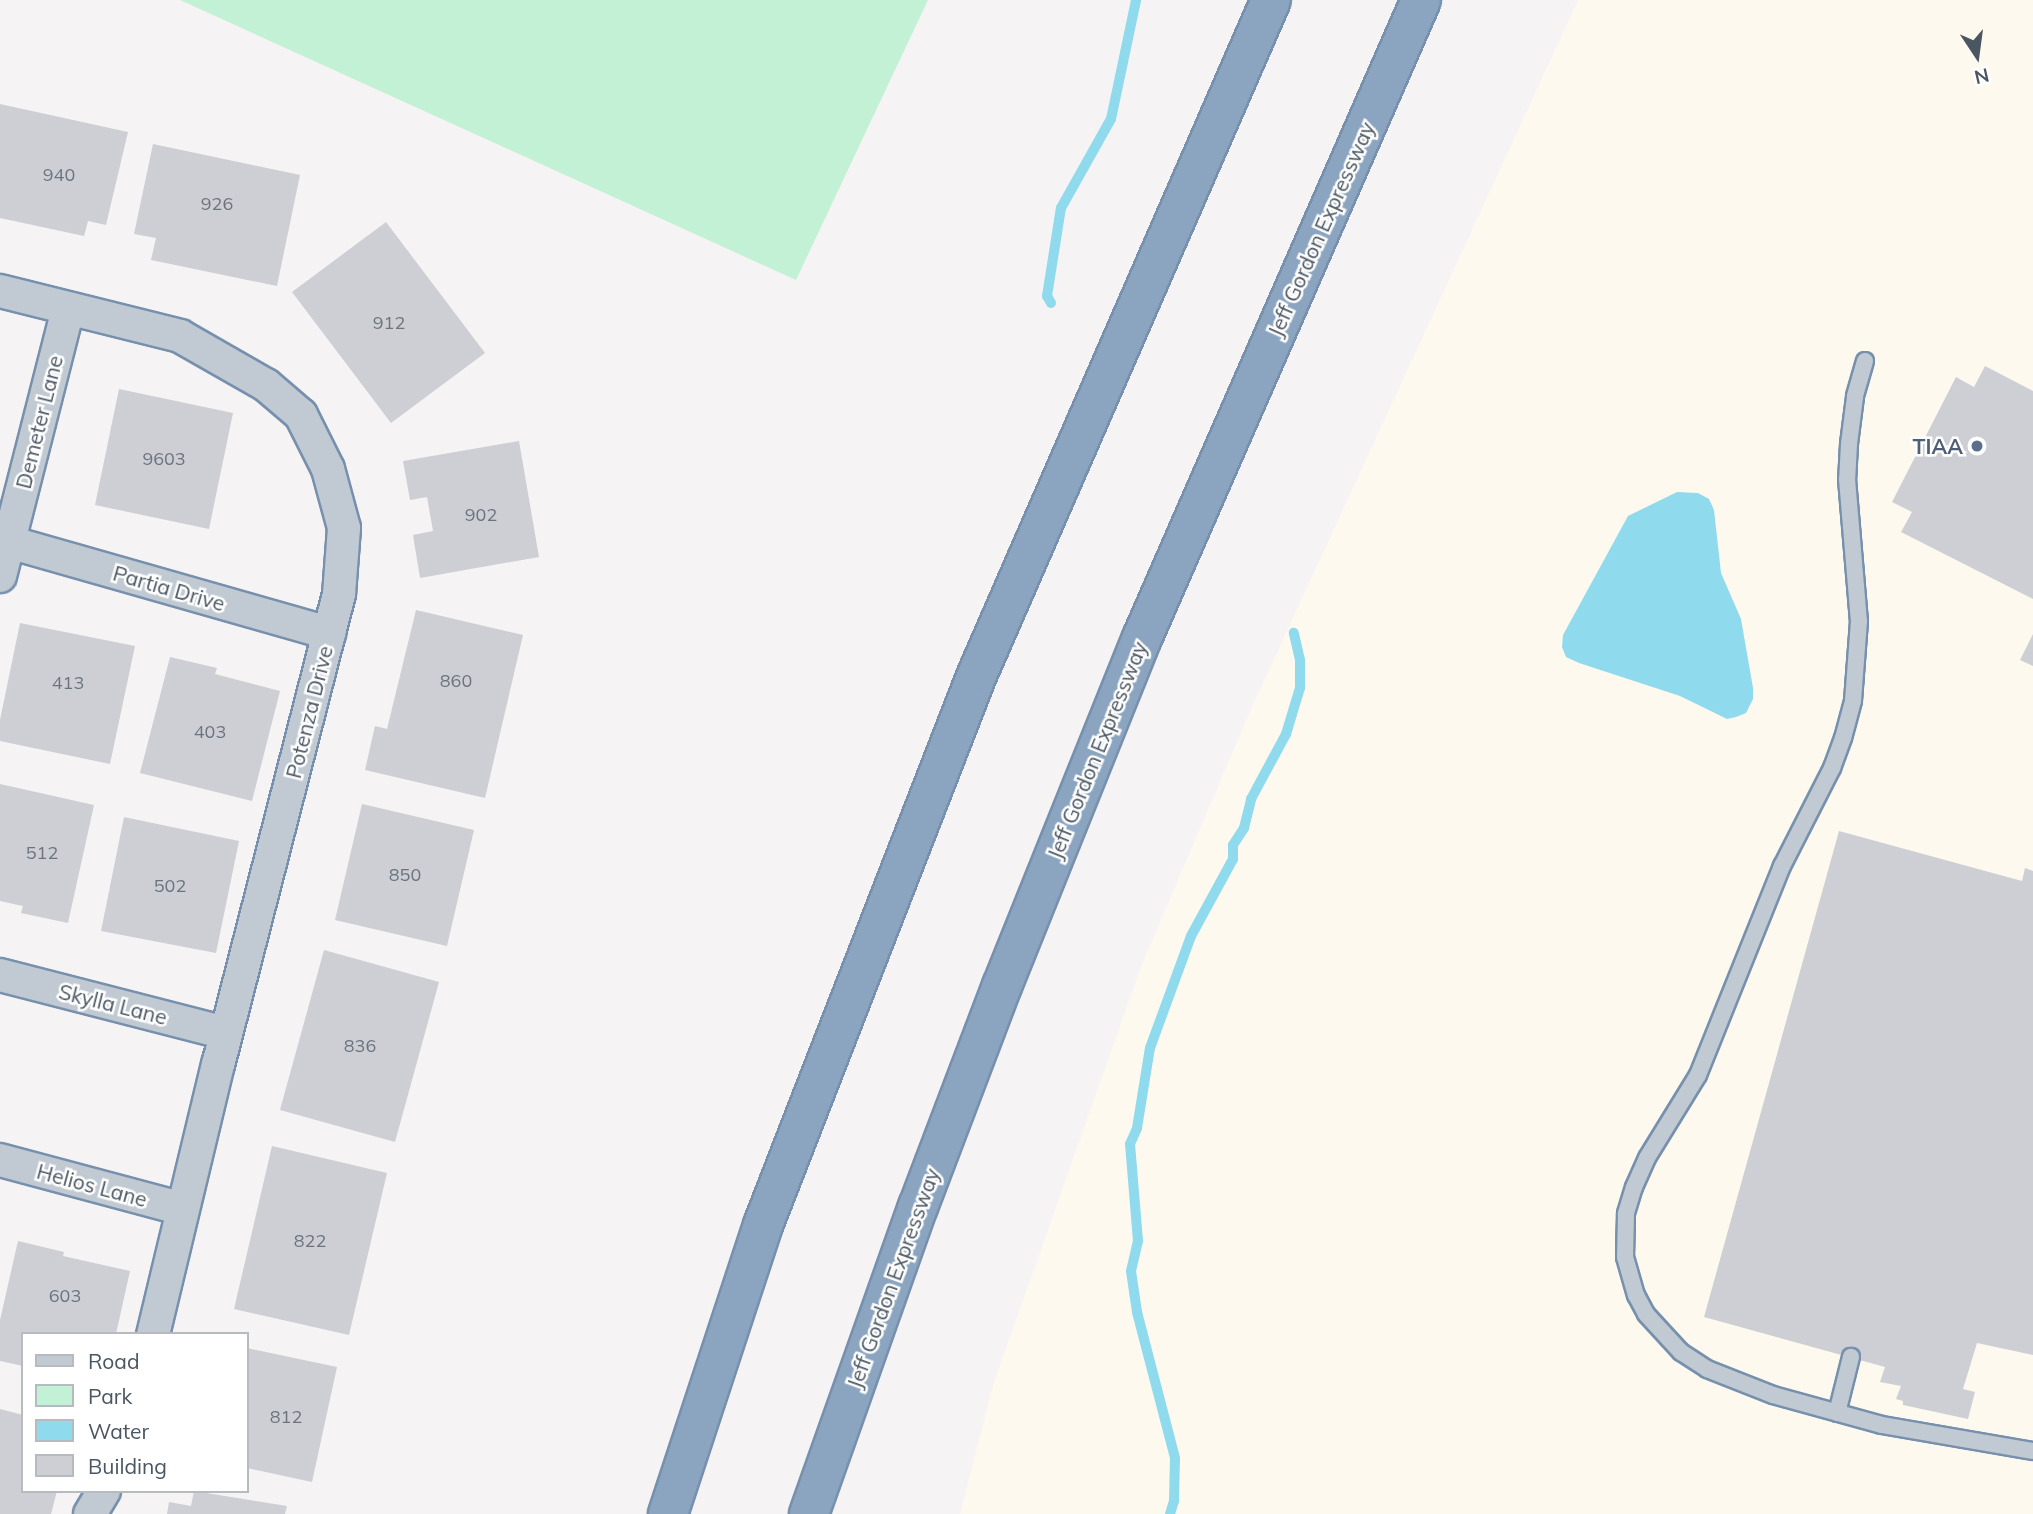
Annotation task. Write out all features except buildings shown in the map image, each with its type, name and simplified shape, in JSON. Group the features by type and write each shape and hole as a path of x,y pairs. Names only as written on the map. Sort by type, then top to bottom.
{"highway":[{"path":"668,1514 763,1225 976,677 1271,0"},
{"name":"Jeff Gordon Expressway","path":"809,1514 953,1116 1127,676 1422,0"}],"street":[{"name":"Potenza Drive","path":"0,291 180,336 266,385 301,415 328,469 344,528 339,594 226,1033 153,1332"},
{"name":"Demeter Lane","path":"0,576 68,309"},
{"name":"Partia Drive","path":"9,542 329,634"},
{"name":"Skylla Lane","path":"0,975 226,1033"},
{"name":"Helios Lane","path":"0,1160 183,1209"},
{"path":"90,1514 103,1493"}],"lane":[{"path":"1865,361 1855,397 1847,479 1859,621 1853,701 1832,768 1786,856 1698,1075 1647,1158 1633,1187 1623,1236 1629,1276 1636,1295 1660,1332 1681,1352 1733,1381 1882,1424 2033,1451"},
{"path":"1837,1413 1851,1357"}],"shaded area":[{"name":"TIAA","path":"1578,0 2033,0 2033,1514 960,1514 993,1385 1142,964 1251,709"}],"green space":[{"path":"180,0 928,0 796,280"}],"water":[{"path":"1677,492 1698,493 1709,499 1714,510 1721,573 1741,619 1753,688 1753,699 1746,713 1736,717 1727,719 1680,696 1579,663 1566,657 1562,647 1563,635 1628,516"}],"waterway":[{"path":"1051,303 1047,296 1061,208 1111,119 1136,0"},
{"path":"1170,1514 1174,1501 1175,1458 1137,1312 1131,1271 1138,1241 1130,1144 1137,1128 1150,1048 1191,936 1233,859 1233,845 1244,828 1251,799 1286,734 1300,688 1300,660 1294,633"}],"place":[{"name":"TIAA","path":"1977,446"}]}
